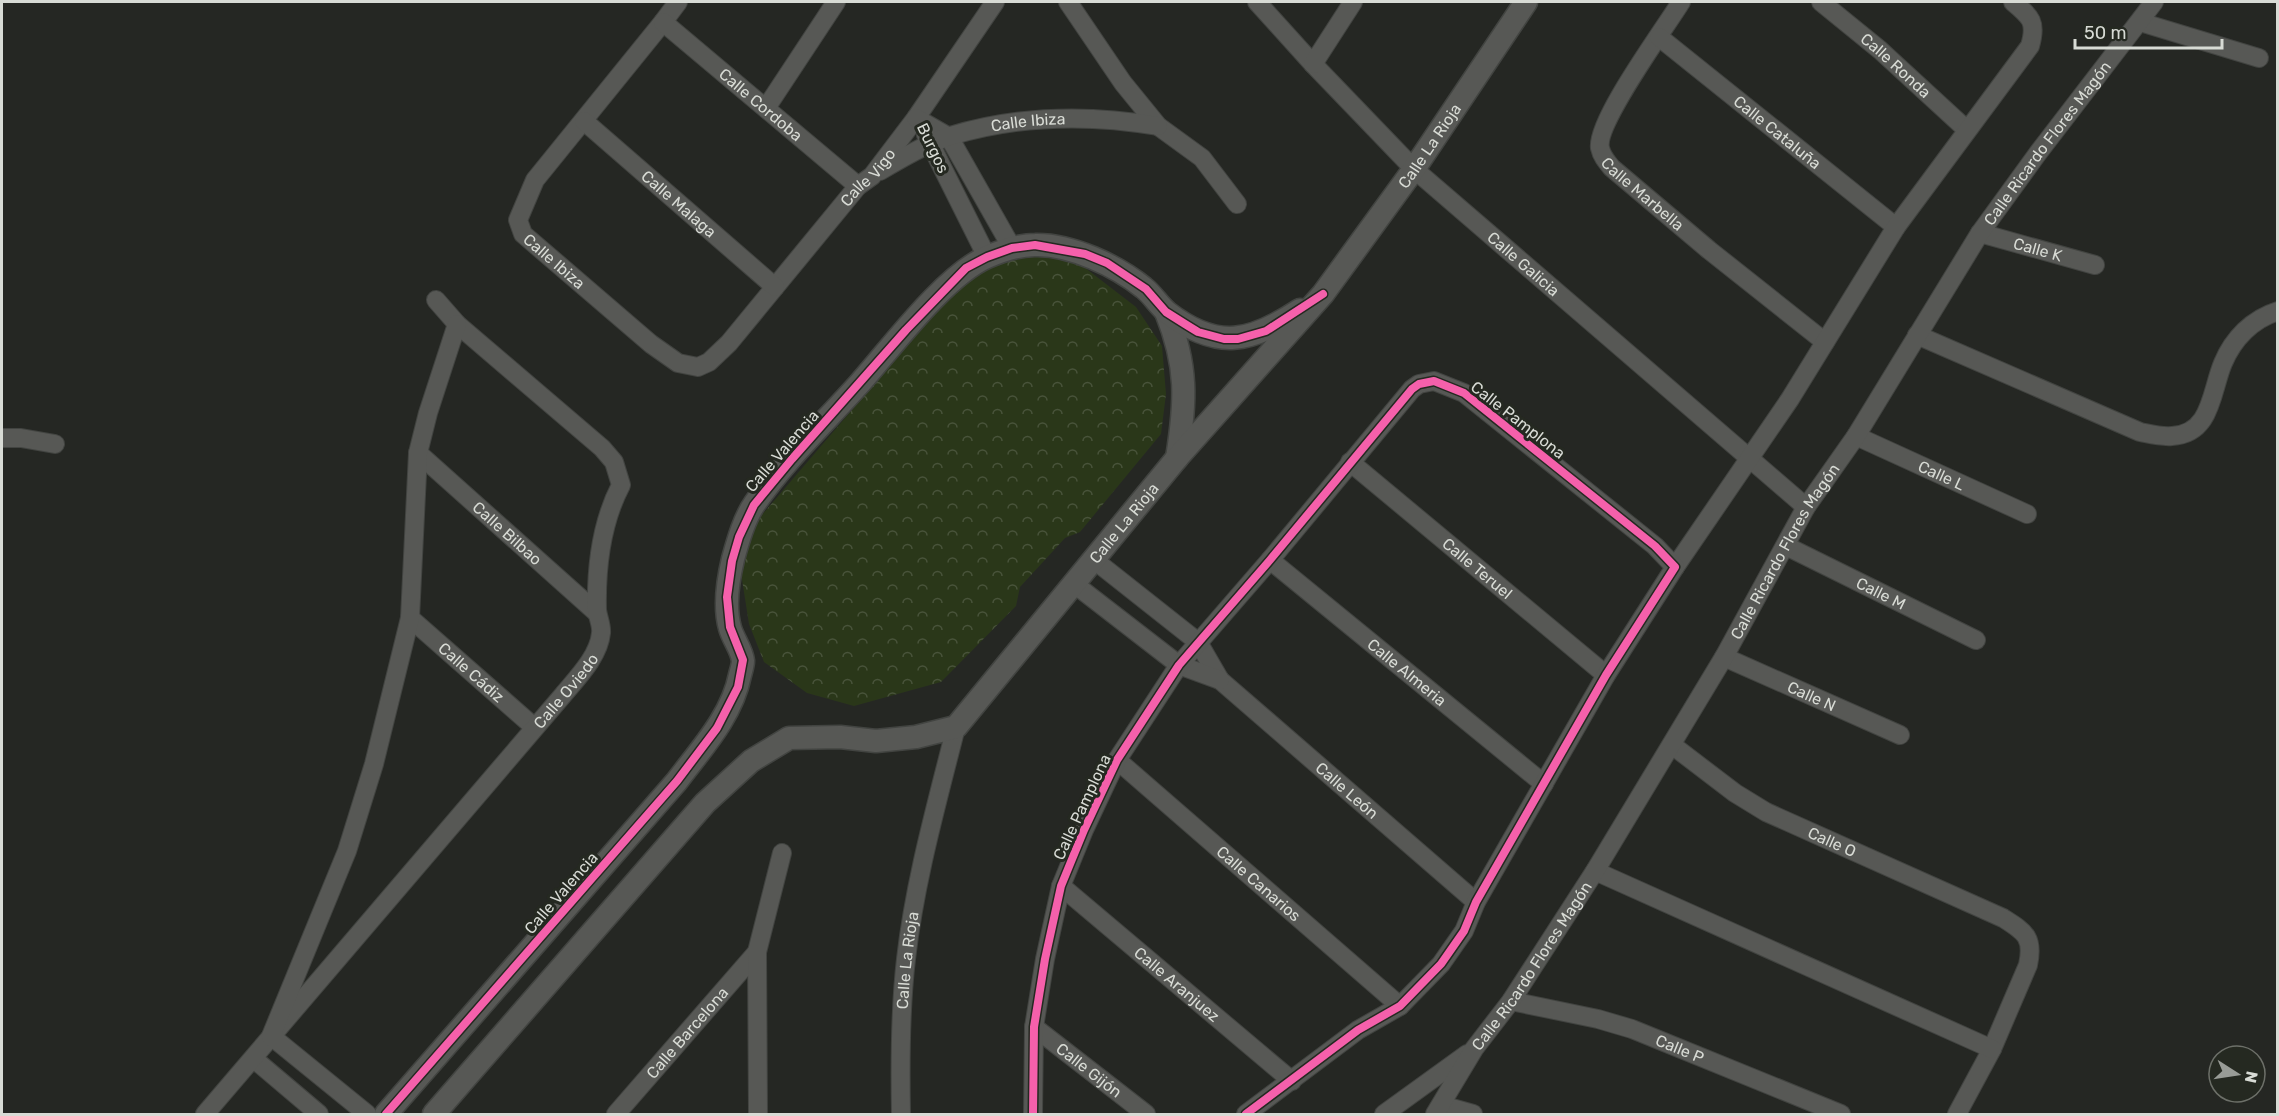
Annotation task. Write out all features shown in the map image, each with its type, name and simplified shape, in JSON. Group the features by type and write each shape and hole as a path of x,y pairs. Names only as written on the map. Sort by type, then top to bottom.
{"street":[{"name":"Calle Ibiza","path":"678,2 535,180 518,219 523,234 651,344 678,363 698,367 709,363 729,343"},
{"path":"766,108 836,2"},
{"name":"Calle Vigo","path":"729,343 916,118 995,2"},
{"name":"Calle Ibiza","path":"1068,2 1123,83 1158,126 1202,158 1237,204"},
{"name":"Calle Galicia","path":"1257,2 1414,169 1806,507"},
{"path":"1313,64 1353,2"},
{"name":"Calle La Rioja","path":"901,1114 900,1067 906,960 920,868 956,727 1177,458 1323,294 1414,169 1526,2"},
{"name":"Calle Marbella","path":"1681,2 1606,120 1600,147 1604,159 1700,243 1825,342"},
{"name":"Calle Ronda","path":"1821,2 1880,51 1967,130"},
{"path":"1246,1114 1292,1082 1358,1030 1400,1006 1442,964 1464,931 1476,902 1606,675 1675,567 1790,399 1896,227 2030,46 2033,25 2029,16 2013,2"},
{"name":"Calle Ricardo Flores Magón","path":"1438,1110 1474,1049 1511,1001 1595,871 1724,657 1806,507 1856,436 1980,233 2038,153 2154,2"},
{"name":"Calle Cordoba","path":"663,22 766,108 865,181"},
{"path":"2140,22 2259,58"},
{"name":"Calle Cataluña","path":"1659,37 1896,227"},
{"name":"Calle Ibiza","path":"865,181 949,137 1028,119 1075,117 1114,119 1158,126"},
{"name":"Burgos","path":"916,118 949,137 1011,249"},
{"name":"Burgos","path":"916,118 987,257"},
{"name":"Calle Malaga","path":"584,121 776,288"},
{"name":"Calle K","path":"1980,233 2095,265"},
{"name":"Calle Valencia","path":"386,1114 676,781 717,728 738,687 743,660 730,627 727,597 732,561 754,505 792,459 937,297 966,268 987,257 1011,249 1035,245 1085,254 1107,263 1146,289 1166,312 1198,332 1224,339 1238,339 1266,331 1323,294"},
{"name":"Calle Oviedo","path":"205,1114 584,670 598,646 602,631 597,612 602,537 613,501 621,485 614,462 602,448 457,324 436,300"},
{"path":"1917,335 2140,432 2172,436 2188,433 2200,423 2213,399 2224,361 2236,341 2262,316 2277,311"},
{"path":"1166,312 1182,357 1184,379 1184,412 1177,458"},
{"name":"Calle Oviedo","path":"271,1035 347,851 374,765 410,618 418,453 428,413 457,324"},
{"name":"Calle Pamplona","path":"1034,1114 1034,1028 1045,959 1061,886 1117,760 1179,665 1270,560 1412,389 1419,384 1434,381 1464,393 1655,546 1675,567"},
{"name":"Calle L","path":"1856,436 2027,514"},
{"path":"2,438 21,438 55,444"},
{"name":"Calle Bilbao","path":"418,453 597,612"},
{"name":"Calle Teruel","path":"1350,462 1606,675"},
{"name":"Calle M","path":"1786,546 1976,640"},
{"name":"Calle León","path":"1093,559 1198,642 1220,680 1476,902"},
{"name":"Calle Almeria","path":"1270,560 1544,784"},
{"name":"Calle León","path":"1073,583 1179,665 1220,680"},
{"name":"Calle Cádiz","path":"410,618 534,727"},
{"name":"Calle N","path":"1724,657 1900,735"},
{"path":"434,1114 705,803 751,761 789,738 840,737 876,741 916,737 956,727"},
{"name":"Calle O","path":"1672,745 1766,812 2003,918 2020,928 2029,939 2031,951 2028,965 1992,1049 1957,1114"},
{"name":"Calle Canarios","path":"1117,760 1400,1006"},
{"path":"676,781 705,803"},
{"name":"Calle Barcelona","path":"759,1114 757,952 782,853"},
{"path":"1595,871 1992,1049"},
{"name":"Calle Aranjuez","path":"1061,886 1292,1082"},
{"name":"Calle Barcelona","path":"625,1111 757,952"},
{"name":"Calle P","path":"1511,1001 1599,1019 1632,1029 1841,1114"},
{"name":"Calle Gijón","path":"1034,1028 1146,1114"},
{"path":"271,1035 367,1114"},
{"path":"1384,1114 1474,1049"},
{"path":"254,1059 319,1114"},
{"path":"1438,1110 1473,1114"}],"green space":[{"path":"1029,249 1084,267 1136,307 1162,346 1166,394 1161,434 1080,532 1065,538 1020,587 1016,606 941,682 854,706 807,693 764,662 749,624 741,573 755,523 972,270"}],"cycle path":[{"path":"386,1114 677,781 717,728 738,687 743,660 730,627 727,597 732,561 739,537 754,505 906,330 966,268 1012,248 1035,245 1085,254 1107,263 1146,289 1166,312 1198,332 1224,339 1238,339 1266,331 1323,294"},
{"path":"1033,1114 1034,1027 1045,959 1061,886 1117,760 1179,665 1270,560 1412,389 1419,384 1434,381 1464,393 1655,546 1675,567 1606,675 1476,902 1464,931 1441,964 1400,1006 1358,1030 1246,1114"}]}
